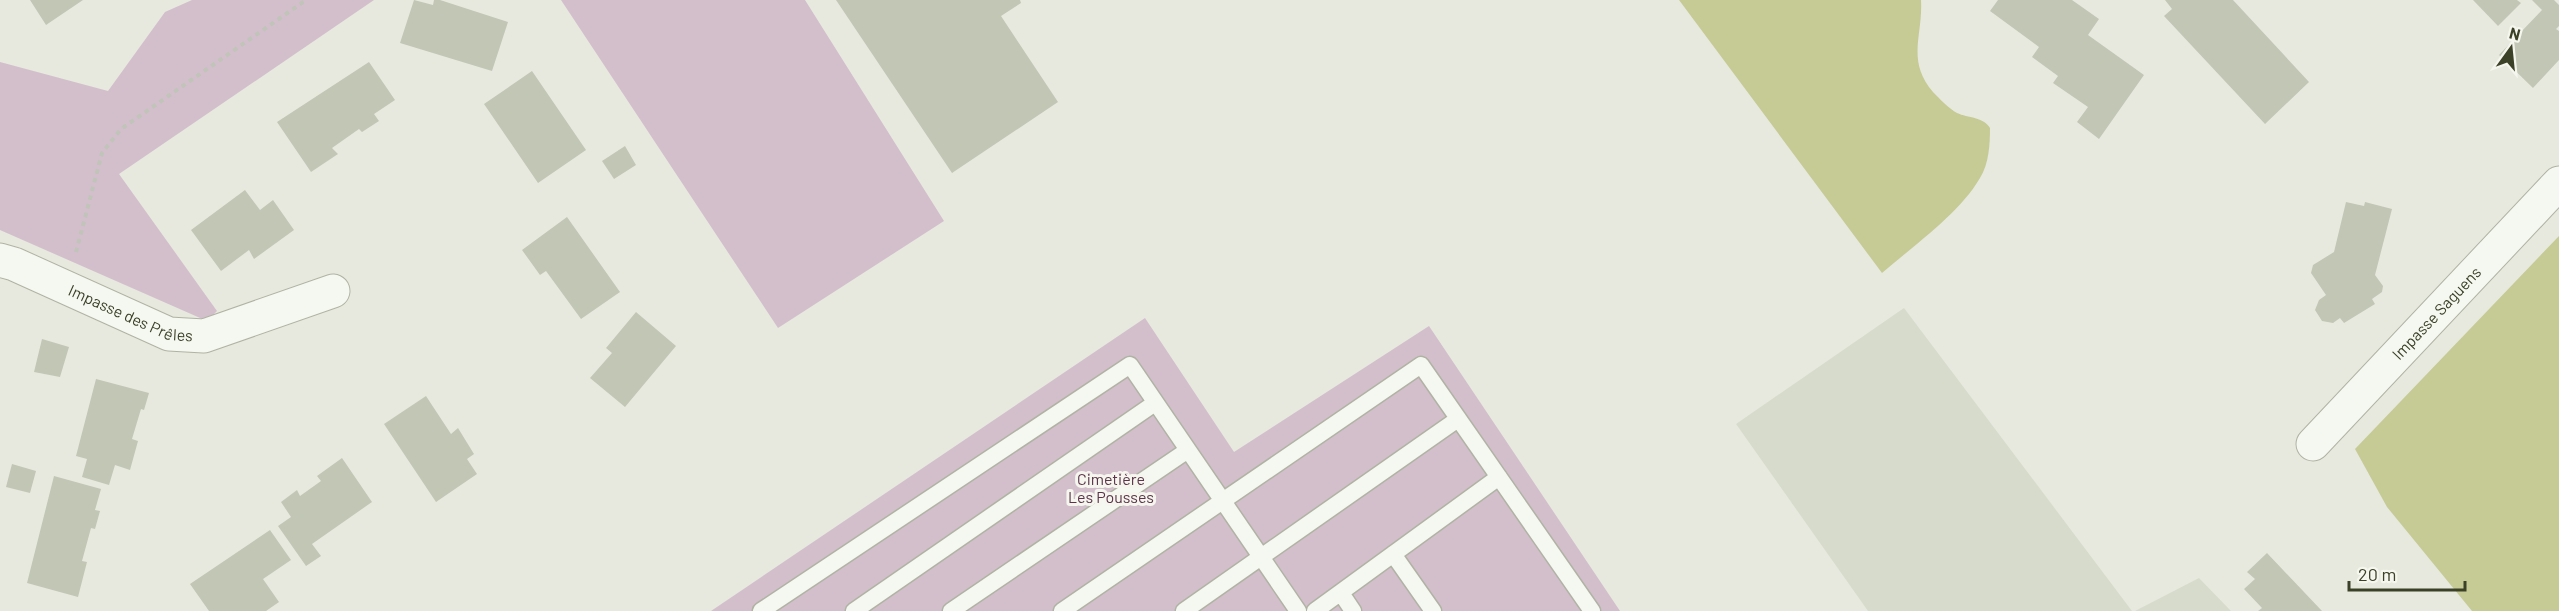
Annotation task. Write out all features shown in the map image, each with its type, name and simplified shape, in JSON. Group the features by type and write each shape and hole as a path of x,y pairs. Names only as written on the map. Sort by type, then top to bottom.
{"street":[{"name":"Impasse Saguens","path":"2313,444 2559,183"},
{"name":"Impasse des Prêles","path":"0,260 14,264 169,334 204,336 333,291"}],"lane":[{"path":"1062,611 1420,364 1592,611"},
{"path":"761,611 1130,365 1298,611"},
{"path":"854,611 1155,403"},
{"path":"1184,611 1458,419"},
{"path":"951,611 1188,450"},
{"path":"1315,611 1499,477"},
{"path":"1393,554 1433,611"},
{"path":"1341,593 1353,611"}],"path":[{"path":"66,250 75,254 102,153 116,134 306,0"}],"shaded area":[{"path":"1679,0 1921,0 1918,59 1925,80 1950,109 1980,120 1990,128 1987,160 1980,178 1948,217 1882,273"},
{"path":"2559,236 2559,611 2472,611 2387,507 2355,449"},
{"path":"1904,308 2132,611 1868,611 1736,424"},
{"path":"2199,578 2231,611 2135,611"}],"green space":[{"path":"192,0 374,0 119,174 217,311 207,321 0,230 0,62 108,91 165,12"},
{"path":"561,0 805,0 944,221 778,328"},
{"name":"Cimetière Les Pousses","path":"1145,318 1234,452 1429,326 1620,611 711,611"}],"building":[{"path":"30,0 83,0 46,25"},
{"path":"414,0 433,5 434,0 440,0 508,22 492,71 400,43"},
{"path":"836,0 1020,0 1021,3 1001,16 1058,102 952,173"},
{"path":"1998,0 2072,0 2099,19 2088,35 2144,75 2099,139 2077,122 2088,107 2053,83 2058,76 2032,57 2039,47 1990,11"},
{"path":"2165,0 2233,0 2309,82 2265,124 2164,16 2172,9"},
{"path":"2473,0 2517,0 2521,3 2498,26"},
{"path":"2532,0 2554,0 2559,5 2559,26 2556,29 2559,31 2559,60 2533,88 2499,55 2542,10"},
{"path":"369,62 395,100 374,114 379,121 362,132 359,129 332,148 338,154 311,172 277,122"},
{"path":"532,71 586,150 538,183 484,104"},
{"path":"625,146 636,165 614,179 602,161"},
{"path":"245,190 260,210 273,200 294,230 254,259 249,250 221,271 191,230"},
{"path":"2346,202 2364,206 2365,202 2392,209 2375,275 2383,286 2382,292 2372,299 2375,304 2344,323 2340,318 2333,323 2322,321 2315,310 2319,300 2326,295 2311,273 2313,265 2334,252"},
{"path":"567,217 620,292 581,319 546,271 540,275 522,250"},
{"path":"636,312 676,346 625,407 590,378 612,353 606,348"},
{"path":"42,339 69,347 60,377 34,372"},
{"path":"96,379 149,393 144,410 141,409 132,439 138,441 130,470 115,465 109,485 82,477 87,459 76,456"},
{"path":"426,396 451,434 458,428 474,454 467,459 477,474 436,502 384,424"},
{"path":"342,458 372,502 312,544 321,556 306,566 278,526 291,517 281,502 297,490 300,496 321,481 317,476"},
{"path":"12,464 36,471 30,493 6,487"},
{"path":"54,476 101,489 95,510 100,511 95,529 91,528 82,561 87,562 78,597 27,583"},
{"path":"270,530 291,560 263,579 279,602 266,611 209,611 190,584"},
{"path":"2267,553 2322,611 2258,611 2262,608 2244,589 2255,579 2247,572"}]}
